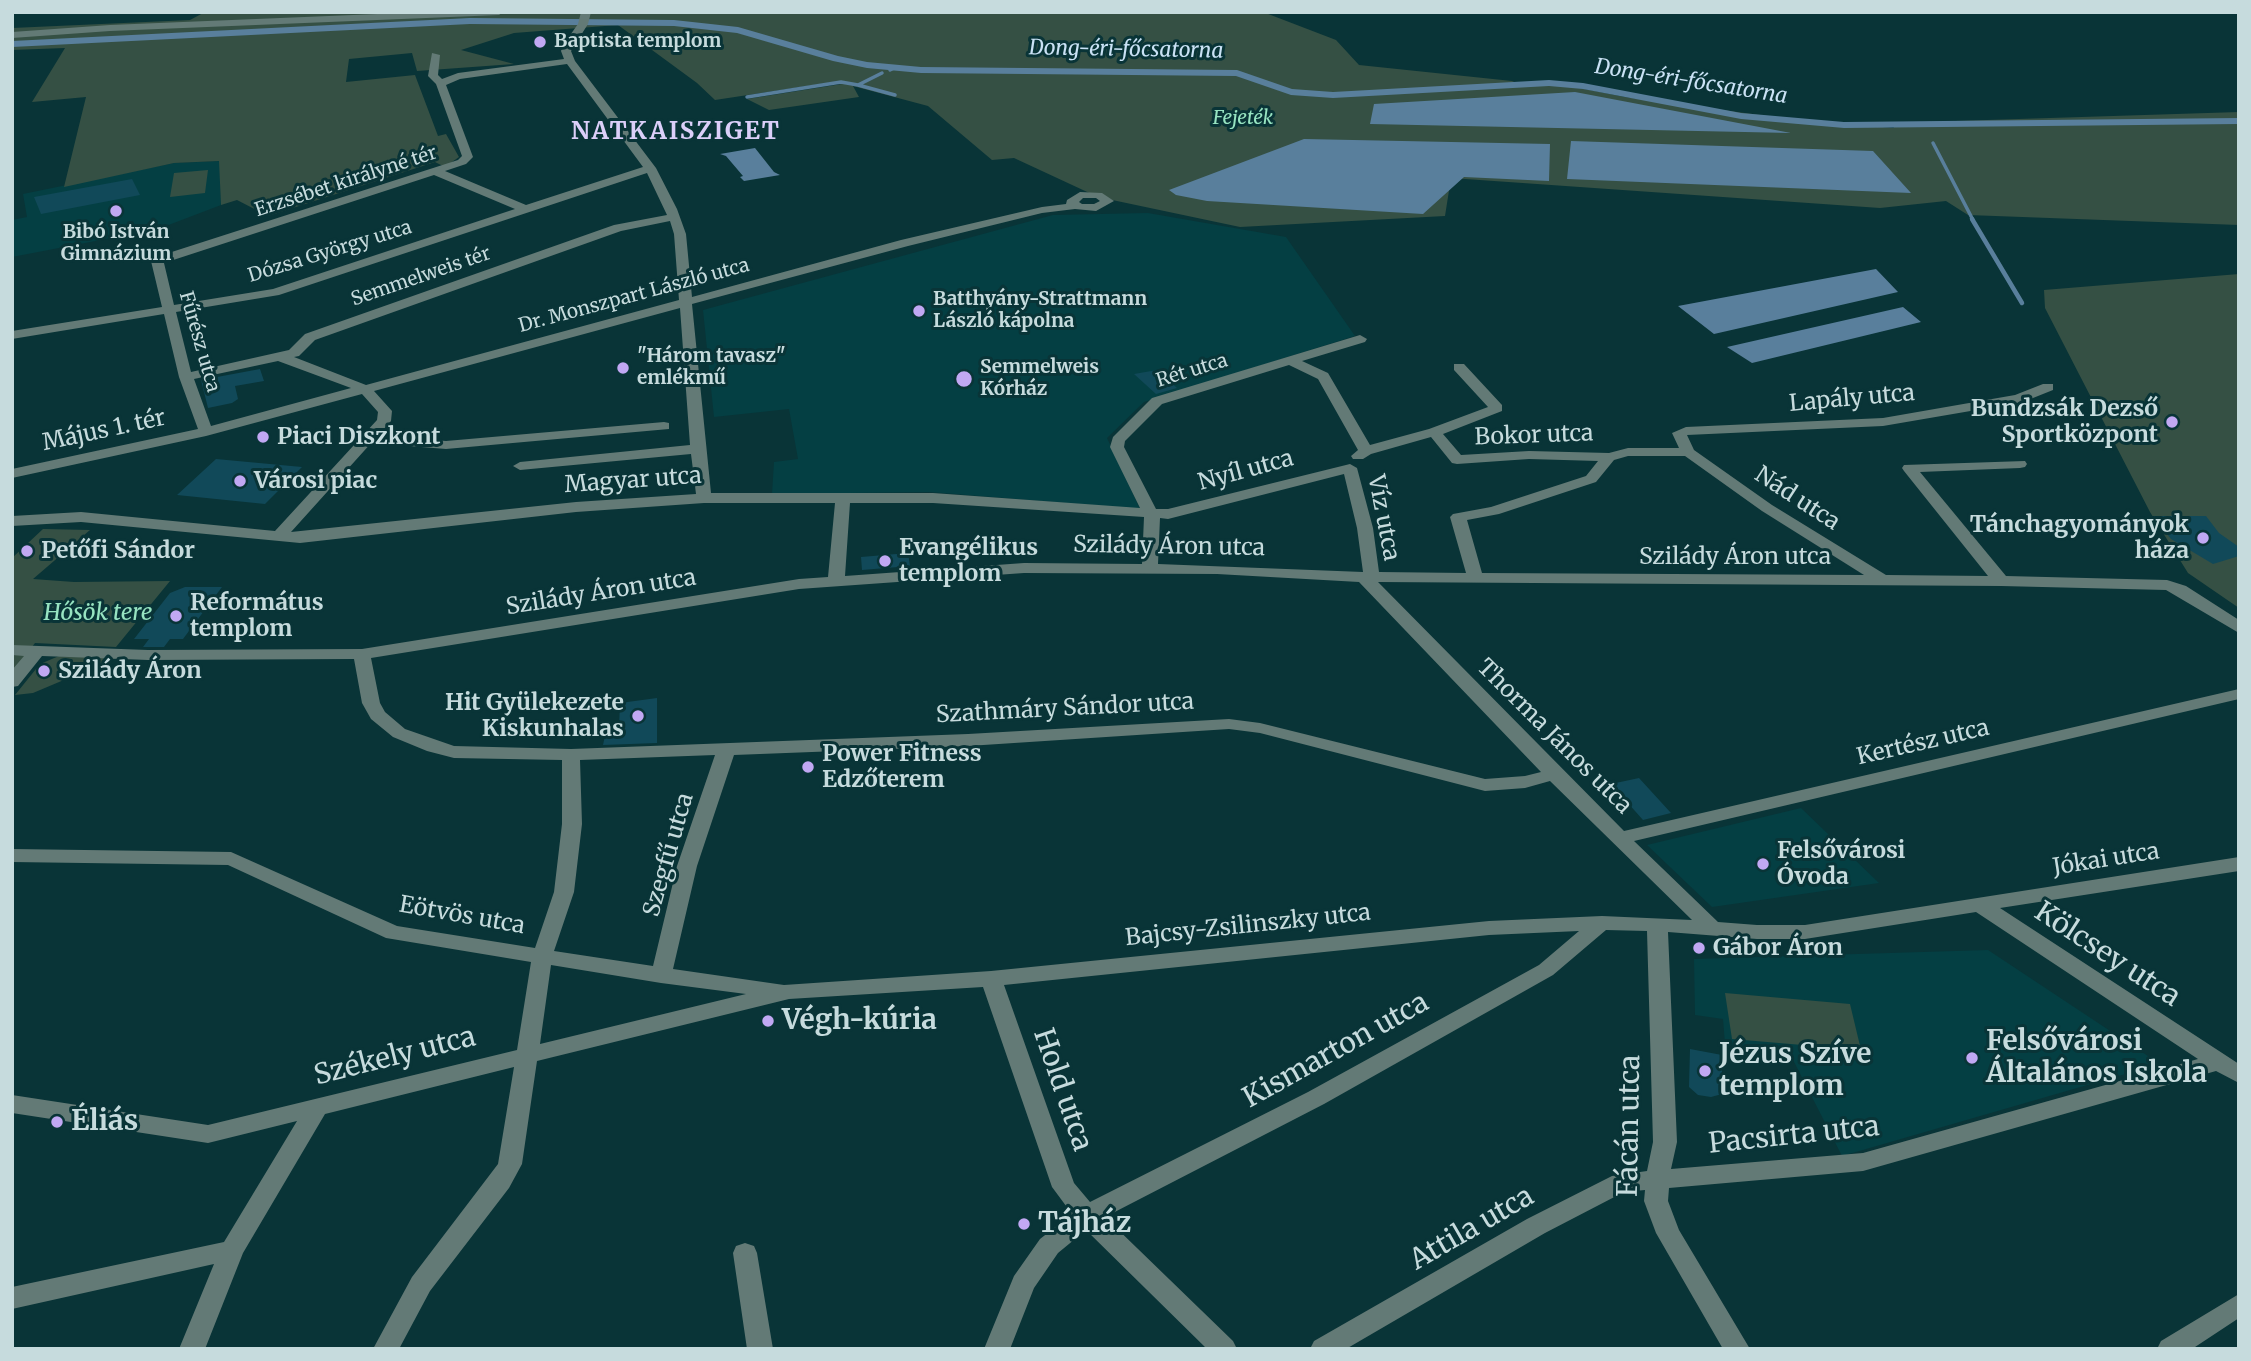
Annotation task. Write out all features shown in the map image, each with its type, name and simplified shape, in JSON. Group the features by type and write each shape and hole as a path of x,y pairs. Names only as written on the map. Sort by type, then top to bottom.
{"street":[{"path":"12,36 57,31 499,12"},
{"path":"584,18 566,51 570,61 650,168 680,234 704,498"},
{"name":"Erzsébet királyné tér","path":"157,261 463,162 468,157 440,87 441,83 433,76 435,55"},
{"path":"441,83 458,76 570,61"},
{"name":"Dózsa György utca","path":"12,335 275,292 650,168"},
{"path":"437,172 527,210"},
{"name":"Dr. Monszpart László utca","path":"206,432 993,221 1042,209 1075,206"},
{"name":"Semmelweis tér","path":"186,377 294,353 310,337 393,307 618,228 674,217"},
{"name":"Fűrész utca","path":"157,261 186,377 206,432"},
{"path":"1291,361 1360,339"},
{"path":"279,536 370,438 384,421 385,411 365,389 281,357"},
{"name":"Rét utca","path":"1152,515 1117,447 1118,440 1157,401 1291,361"},
{"name":"Víz utca","path":"1291,361 1322,376 1366,450"},
{"name":"Bokor utca","path":"1459,367 1497,408 1434,432 1452,457 1461,461 1529,455 1609,457 1628,452 1688,452"},
{"name":"Lapály utca","path":"1688,452 1678,437 1679,433 1883,422 2018,399 2048,387"},
{"path":"396,441 446,445 664,426"},
{"name":"Május 1. tér","path":"12,474 206,432"},
{"path":"1350,468 1355,459 1366,450 1434,432"},
{"path":"555,462 561,435"},
{"path":"520,466 698,449"},
{"name":"Nád utca","path":"1688,452 1767,508 1884,581"},
{"path":"1475,578 1458,517 1494,511 1591,480 1609,457"},
{"path":"2001,581 1909,468 2020,464"},
{"name":"Víz utca","path":"1350,468 1365,528 1368,577"},
{"name":"Nyíl utca","path":"1152,515 1176,513 1350,468"},
{"path":"836,581 843,497"},
{"name":"Magyar utca","path":"12,521 81,517 279,536 332,536 576,507 704,498 843,497 933,498 1152,515"},
{"path":"1150,568 1152,515"},
{"name":"Szilády Áron utca","path":"37,651 148,655 362,654 799,584 1024,568 1150,568 1368,577 2001,581 2167,585 2180,589 2239,628"},
{"name":"Thorma János utca","path":"1368,577 1554,774 1713,929"},
{"path":"12,650 37,651"},
{"path":"12,682 37,651"},
{"name":"Szathmáry Sándor utca","path":"362,654 371,703 377,715 399,733 433,747 454,752 571,755 968,740 1229,724 1260,728 1485,785 1525,782 1554,774"},
{"name":"Kertész utca","path":"1619,838 2239,694"},
{"name":"Szegfű utca","path":"662,975 687,866 726,749"},
{"path":"386,1349 421,1284 505,1174 513,1152 542,957 564,892 572,824 571,755"},
{"name":"Eötvös utca","path":"12,855 231,859 393,933 662,975 789,991"},
{"name":"Jókai utca","path":"1713,929 1805,932 2239,864"},
{"name":"Kölcsey utca","path":"1980,905 2239,1075"},
{"name":"Bajcsy-Zsilinszky utca","path":"789,991 991,979 1489,928 1602,923 1713,929"},
{"name":"Kismarton utca","path":"997,1349 1023,1283 1049,1246 1087,1215 1316,1098 1546,970 1602,923"},
{"name":"Fácán utca","path":"1657,924 1665,1142 1657,1180 1656,1201 1668,1233 1737,1349"},
{"name":"Hold utca","path":"991,979 1065,1188 1087,1215 1224,1349"},
{"name":"Székely utca","path":"12,1104 208,1134 789,991"},
{"name":"Pacsirta utca","path":"1657,1180 1863,1162 2218,1062"},
{"path":"192,1349 232,1250 318,1106"},
{"name":"Attila utca","path":"1323,1349 1536,1226 1620,1183 1657,1180"},
{"path":"12,1298 232,1250"},
{"path":"745,1253 760,1349"},
{"path":"2171,1349 2239,1305"}],"shaded area":[{"path":"1575,92 1791,133 1370,124 1374,104"},
{"path":"1304,139 1550,144 1549,181 1464,177 1423,214 1207,201 1176,195 1169,190"},
{"path":"1571,141 1873,151 1911,193 1567,179"},
{"path":"755,148 774,172 780,175 744,181 740,177 743,176 726,156 720,154"},
{"name":"Bibó István Gimnázium","path":"220,161 221,205 158,229 12,257 12,220 27,217 23,194 174,163"},
{"name":"Semmelweis Kórház","path":"1148,213 1286,237 1355,336 1144,402 1107,438 1140,509 930,492 772,494 774,462 798,459 789,409 714,417 703,310 1053,215"},
{"path":"1876,269 1898,292 1714,334 1678,306"},
{"path":"1903,307 1921,322 1752,363 1727,347"},
{"name":"Felsővárosi Óvoda","path":"1801,808 1879,883 1712,907 1647,845"},
{"name":"Felsővárosi Általános Iskola","path":"1988,950 2160,1064 1842,1156 1789,1052 1725,1044 1723,1019 1695,1015 1694,959"}],"green space":[{"name":"Fejeték","path":"205,12 1263,12 1336,40 1359,65 1512,81 1519,84 1550,82 1625,97 1790,119 1894,128 1892,123 2239,112 2239,225 1968,215 1946,201 1880,208 1451,178 1445,216 1240,227 1098,197 1014,158 992,160 928,106 853,86 859,97 769,110 747,99 842,84 834,82 715,100 697,83 618,25 514,33 461,50 514,64 417,71 412,53 349,59 346,82 415,75 438,136 446,134 459,157 445,167 435,162 268,216 237,200 221,205 219,161 174,163 64,187 86,97 32,102 65,48 12,50 12,28 190,20"},
{"path":"208,170 205,193 170,197 174,173"},
{"name":"Bundzsák Dezső Sportközpont","path":"2239,274 2239,608 2188,573 2150,512 2045,308 2044,290"},
{"name":"Hősök tere","path":"43,529 90,530 33,579 74,582 170,581 116,647 35,643 12,673 12,558"},
{"path":"59,656 116,658 33,693 15,695 40,664"},
{"path":"1725,993 1850,1004 1861,1050 1732,1039"}],"building":[{"path":"132,179 140,195 41,214 34,197"},
{"path":"260,369 264,381 235,386 238,399 232,403 208,408 201,380"},
{"path":"1157,370 1177,388 1156,394 1134,374"},
{"name":"Városi piac","path":"216,459 302,467 265,504 177,495"},
{"name":"Tánchagyományok háza","path":"2152,516 2206,516 2219,533 2239,547 2239,556 2213,564 2171,539"},
{"name":"Evangélikus templom","path":"908,553 910,566 862,570 861,557"},
{"name":"Református templom","path":"185,587 222,587 183,639 170,639 164,647 143,647 149,639 134,639 170,593"},
{"name":"Hit Gyülekezete Kiskunhalas","path":"657,698 657,743 603,745 606,731 619,729 620,703"},
{"path":"1639,778 1671,813 1643,820 1611,784"},
{"name":"Jézus Szíve templom","path":"1690,1049 1722,1055 1722,1094 1711,1097 1698,1095 1689,1087"}],"waterway":[{"name":"Dong-éri-főcsatorna","path":"12,44 470,21 674,23 738,30 836,59 867,65 921,70 1237,73 1291,92 1333,95 1549,83 1583,86 1741,116 1844,125 2239,121"},
{"name":"Dong-éri-főcsatorna","path":"890,70 894,68"},
{"path":"858,85 882,73"},
{"path":"747,97 841,82 858,85"},
{"path":"858,85 895,95"},
{"path":"1933,143 1973,220"},
{"path":"1972,219 2022,303"}],"place":[{"name":"Baptista templom","path":"540,42"},
{"name":"Bibó István Gimnázium","path":"116,211"},
{"name":"Batthyány-Strattmann László kápolna","path":"919,311"},
{"name":"\"Három tavasz\" emlékmű","path":"623,368"},
{"name":"Semmelweis Kórház","path":"964,379"},
{"name":"Bundzsák Dezső Sportközpont","path":"2172,422"},
{"name":"Piaci Diszkont","path":"263,437"},
{"name":"Városi piac","path":"240,481"},
{"name":"Tánchagyományok háza","path":"2203,538"},
{"name":"Petőfi Sándor","path":"27,551"},
{"name":"Evangélikus templom","path":"885,561"},
{"name":"Református templom","path":"176,616"},
{"name":"Szilády Áron","path":"44,671"},
{"name":"Hit Gyülekezete Kiskunhalas","path":"638,716"},
{"name":"Power Fitness Edzőterem","path":"808,767"},
{"name":"Felsővárosi Óvoda","path":"1763,864"},
{"name":"Gábor Áron","path":"1699,948"},
{"name":"Végh-kúria","path":"768,1021"},
{"name":"Felsővárosi Általános Iskola","path":"1972,1058"},
{"name":"Jézus Szíve templom","path":"1705,1071"},
{"name":"Éliás","path":"57,1122"},
{"name":"Tájház","path":"1024,1224"}],"district":[{"name":"NATKAISZIGET","path":"676,132"}]}
